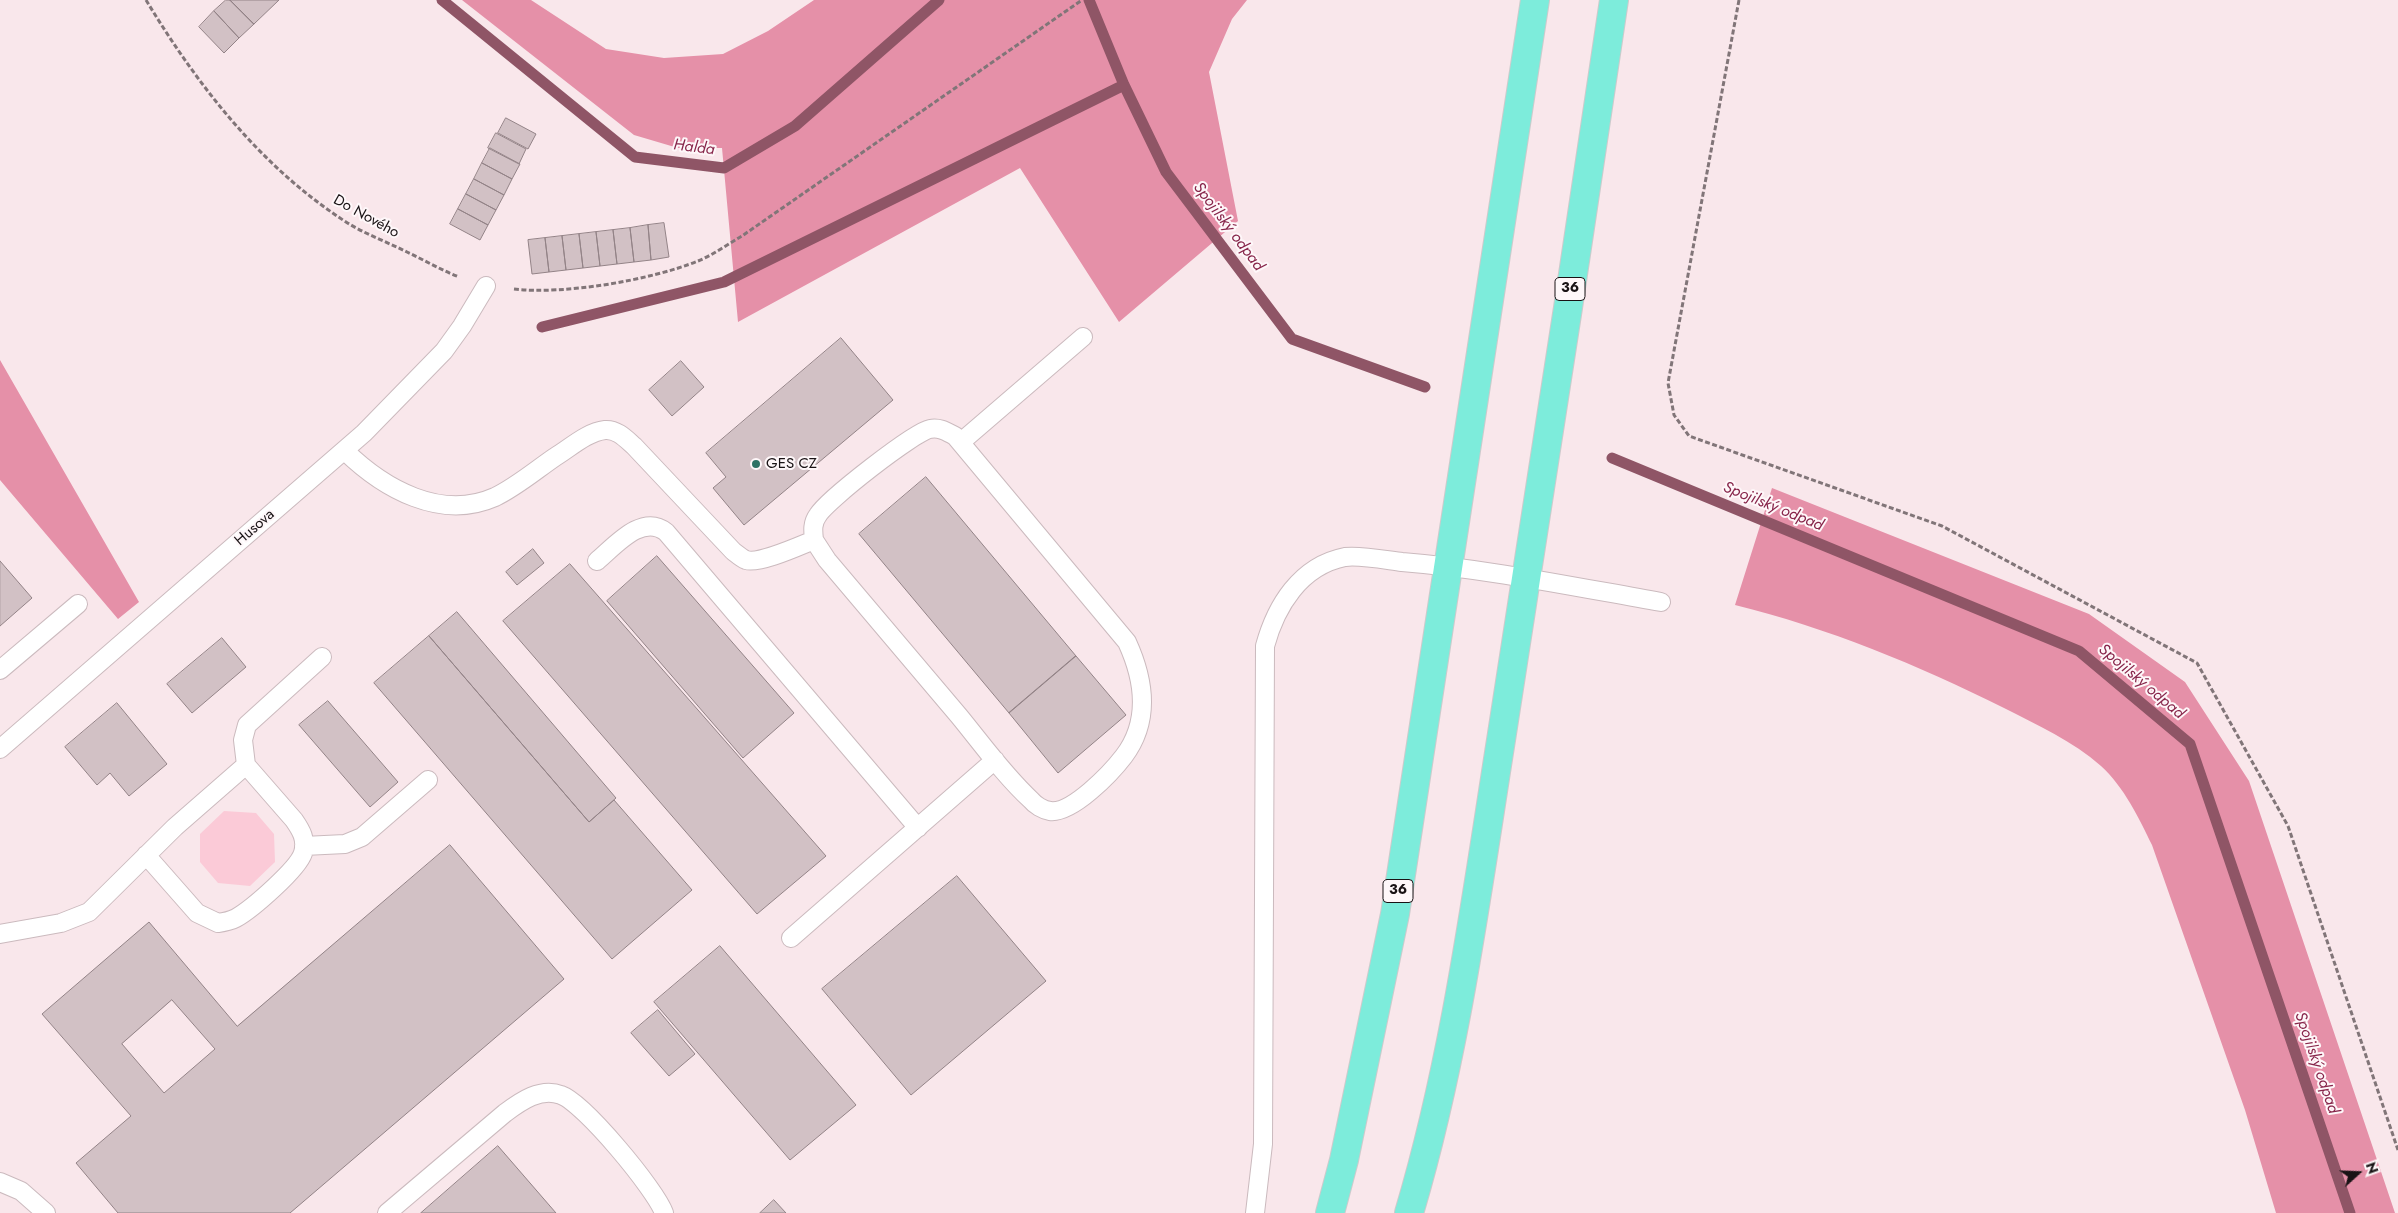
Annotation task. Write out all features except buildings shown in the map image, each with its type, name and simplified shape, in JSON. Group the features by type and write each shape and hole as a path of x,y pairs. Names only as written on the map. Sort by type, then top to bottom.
{"main road":[{"name":"36","path":"1330,1213 1344,1160 1395,914 1536,0"},
{"name":"36","path":"1409,1213 1441,1089 1466,960 1527,578 1614,0"}],"lane":[{"name":"Husova","path":"0,749 345,451 444,351 462,326 486,286"},
{"path":"961,442 1083,337"},
{"path":"937,429 950,433 961,442 1116,626 1136,660 1143,694 1143,707 1140,723 1129,750 1083,797 1071,806 1061,810 1050,811 1041,808 1025,794 827,560 814,540 813,530 815,521 824,506 910,438 923,432 937,429"},
{"path":"345,451 372,474 407,494 438,505 457,506 477,503 495,497 582,439 606,430 616,432 634,446 733,551 744,559 752,561 764,558 814,540"},
{"path":"597,561 631,533 643,526 654,526 666,532 918,828"},
{"path":"1256,1213 1263,1144 1265,646 1279,606 1292,589 1308,575 1326,564 1346,557 1448,566 1661,602"},
{"path":"0,670 78,604"},
{"path":"146,855 197,913 218,924 237,917 298,862 304,846 301,830 246,765 243,740 246,725 322,657"},
{"path":"791,938 995,760"},
{"path":"0,934 61,923 89,912 146,855 246,765"},
{"path":"304,846 354,842 428,780"},
{"path":"387,1213 505,1113 519,1103 545,1092 561,1094 572,1100 585,1113 646,1182 660,1202 664,1213"},
{"path":"0,1182 21,1190 46,1213"}],"path":[{"name":"Do Nového","path":"146,0 179,52 227,115 281,172 312,198 348,223 456,276 486,286 521,290 556,290 661,274 700,260 742,236 1082,0"},
{"path":"1739,0 1668,383 1674,415 1689,436 1942,526 2197,663 2288,826 2398,1150"}],"shaded area":[{"path":"462,0 531,0 606,49 664,58 723,54 768,31 814,0 1247,0 1232,19 1209,72 1238,221 1119,322 1020,168 738,322 722,148 678,148 634,135"},
{"path":"0,360 139,602 118,619 0,480"},
{"path":"1772,488 2089,614 2185,682 2249,781 2395,1213 2276,1213 2245,1110 2152,845 2124,793 2101,766 2079,749 2054,734 1939,677 1838,636 1735,605"},
{"path":"224,811 256,813 274,834 275,862 250,886 218,883 200,862 200,834"}],"waterway":[{"name":"Halda","path":"442,0 635,157 724,168 795,126 939,0"},
{"name":"Spojilský odpad","path":"1089,0 1124,85 1166,172 1292,339 1425,387"},
{"path":"542,327 724,282 1124,85"},
{"name":"Spojilský odpad","path":"1612,458 2079,651 2190,744 2350,1213"}],"place":[{"name":"GES CZ","path":"756,464"}]}
